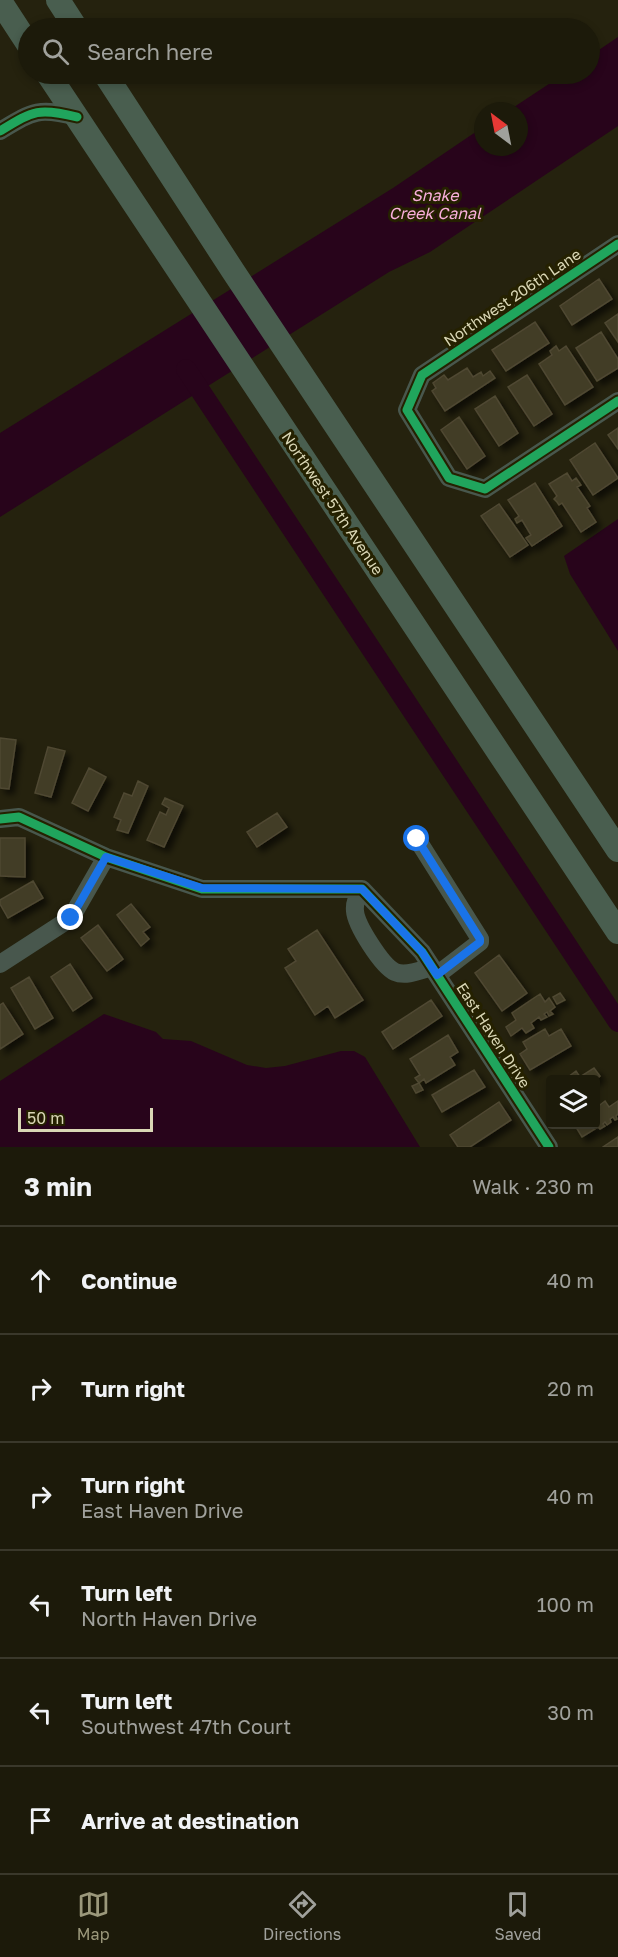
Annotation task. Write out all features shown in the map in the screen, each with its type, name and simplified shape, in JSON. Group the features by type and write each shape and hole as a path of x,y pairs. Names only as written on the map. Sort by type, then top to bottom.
{"main road":[{"path":"58,0 70,18"},
{"path":"0,1 18,29"},
{"name":"Northwest 57th Avenue","path":"55,84 618,932"},
{"path":"111,84 618,850"}],"street":[{"path":"0,131 26,115 39,111 54,111 77,117"},
{"name":"Northwest 206th Lane","path":"618,244 422,375 407,410 450,478 484,489 618,401"},
{"path":"0,819 20,817 106,857 202,888 362,889"},
{"path":"362,889 356,899 355,912 363,931 384,964 396,973 434,971 480,942 417,839"},
{"path":"0,964 71,918 106,857"},
{"name":"East Haven Drive","path":"362,889 422,952 549,1147"}],"water":[{"name":"Snake Creek Canal","path":"618,37 618,126 430,252 389,272 0,517 0,433 393,188 474,133 474,156 528,156 528,102 522,102 549,84 600,84 600,49"},
{"path":"618,519 618,651 570,574 564,556"},
{"path":"104,1014 156,1032 163,1039 191,1041 247,1065 266,1068 285,1066 341,1051 354,1051 365,1057 420,1147 0,1147 0,1081"}],"building":[{"path":"599,279 612,299 572,325 560,306"},
{"path":"618,314 618,342 605,323"},
{"path":"535,322 549,343 506,371 492,350"},
{"path":"601,332 618,359 618,368 597,381 576,348"},
{"path":"556,346 559,351 566,346 593,387 565,405 539,364 552,355 550,351"},
{"path":"467,368 473,377 481,372 483,376 490,371 495,378 445,411 432,391 436,388 433,383 444,375 448,380"},
{"path":"527,375 552,414 534,426 508,387"},
{"path":"495,396 518,433 499,446 475,409"},
{"path":"459,417 485,456 467,469 441,430"},
{"path":"618,428 618,449 608,435"},
{"path":"595,443 618,478 593,495 570,460"},
{"path":"567,473 572,481 576,478 581,485 577,487 590,506 587,508 596,522 581,532 562,503 559,505 554,499 557,496 549,484"},
{"path":"535,483 562,526 532,546 526,538 531,535 522,520 517,523 515,519 519,516 508,500"},
{"path":"499,504 528,545 510,557 481,516"},
{"path":"0,738 16,740 9,789 0,788"},
{"path":"48,747 65,751 51,797 35,793"},
{"path":"89,768 106,777 88,811 72,803"},
{"path":"138,781 148,786 128,833 117,830 121,820 114,817 124,793 132,796"},
{"path":"165,798 183,806 164,847 147,840 160,812 166,815 169,808 162,804"},
{"path":"277,813 287,827 257,847 247,832"},
{"path":"0,838 25,838 25,877 0,876"},
{"path":"33,881 43,898 8,918 0,900"},
{"path":"131,904 150,927 143,932 149,939 141,946 117,915"},
{"path":"98,925 123,959 107,971 81,938"},
{"path":"317,930 363,1000 335,1018 328,1006 315,1015 285,968 296,961 288,949"},
{"path":"499,955 527,993 502,1011 475,973"},
{"path":"70,964 92,998 73,1011 51,977"},
{"path":"29,977 53,1018 35,1029 11,988"},
{"path":"560,993 565,1000 557,1004 553,997"},
{"path":"540,994 545,1002 549,998 555,1007 550,1011 553,1014 549,1016 547,1012 544,1014 547,1017 541,1020 539,1017 531,1023 534,1028 526,1033 522,1028 511,1036 506,1027 516,1020 512,1013"},
{"path":"431,1000 442,1016 393,1049 382,1032"},
{"path":"3,1003 23,1034 0,1049 0,1005"},
{"path":"545,1029 549,1036 561,1029 571,1046 530,1070 520,1054 527,1049 523,1042"},
{"path":"448,1035 458,1052 450,1057 455,1065 426,1083 424,1079 419,1083 415,1078 420,1075 410,1059"},
{"path":"594,1068 599,1075 583,1075"},
{"path":"474,1070 485,1087 442,1112 432,1095"},
{"path":"419,1083 423,1090 416,1093 412,1086"},
{"path":"605,1101 609,1107 618,1101 617,1119 613,1117 610,1119 611,1122 607,1125 605,1122 603,1124 605,1126 600,1129 600,1105"},
{"path":"499,1102 511,1120 470,1147 458,1147 450,1135"},
{"path":"577,1129 595,1129 582,1137"},
{"path":"618,1137 618,1147 603,1147"}],"waterway":[{"path":"186,369 618,1022"}],"cycle path":[{"path":"0,131 36,113 53,112 77,117"},
{"path":"618,244 422,375 407,410 449,478 485,489 618,401"},
{"path":"0,819 19,817 106,857 202,889 362,889 422,952 549,1147"}],"route":[{"path":"71,918 106,857 202,888 362,889 422,952 437,975 480,942 480,939 417,839"}]}
